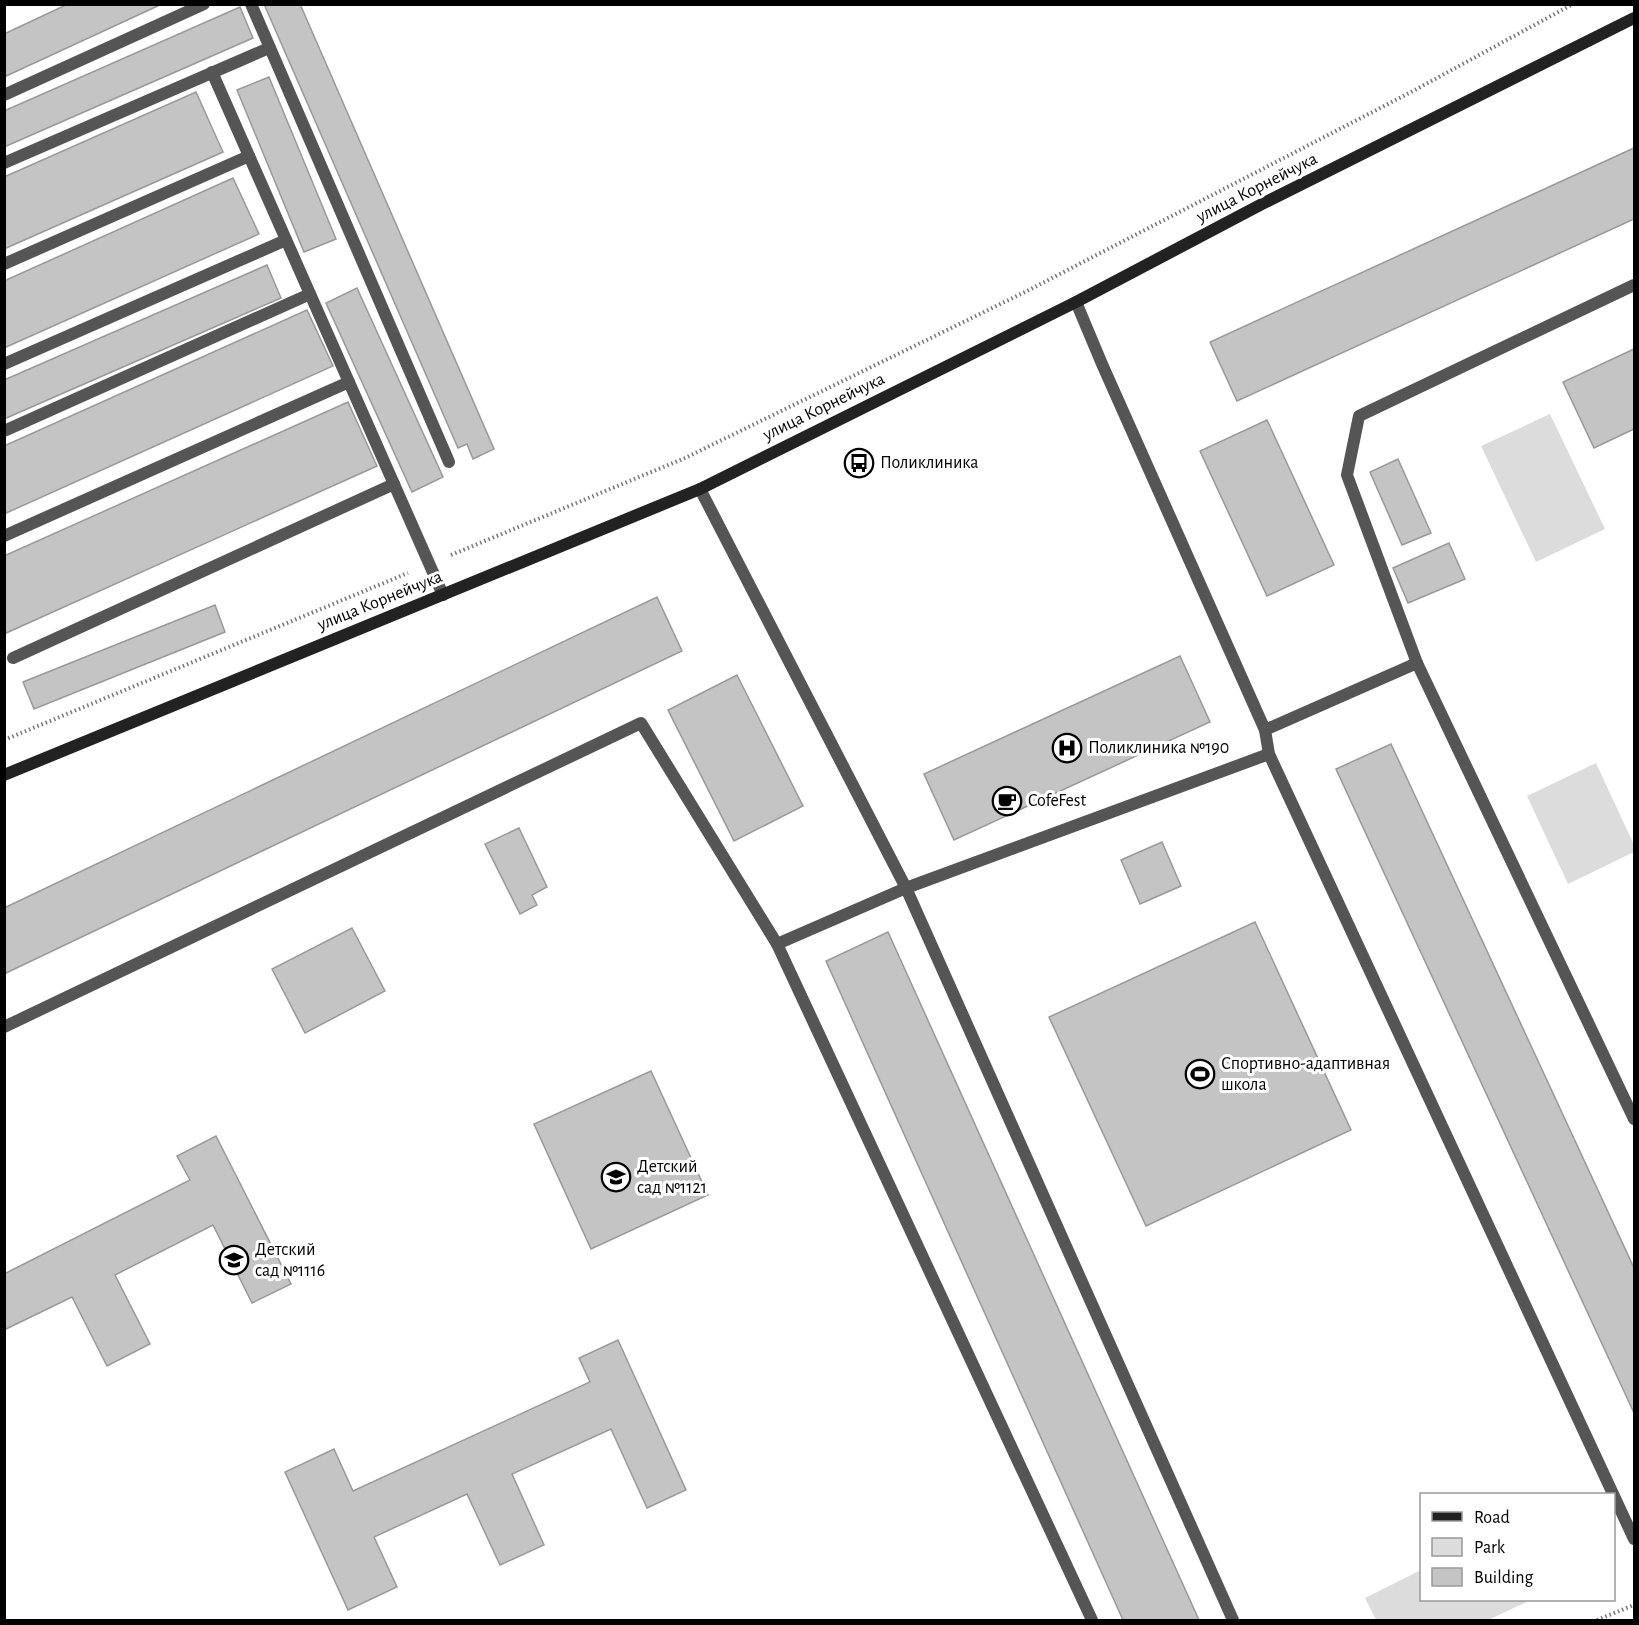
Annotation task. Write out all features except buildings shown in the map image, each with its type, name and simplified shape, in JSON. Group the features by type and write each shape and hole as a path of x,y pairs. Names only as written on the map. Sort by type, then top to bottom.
{"street":[{"name":"улица Корнейчука","path":"4,775 700,489 1076,302 1262,204 1635,18"}],"lane":[{"path":"4,95 204,4"},
{"path":"251,4 449,462"},
{"path":"4,163 269,48"},
{"path":"212,72 443,595"},
{"path":"4,264 249,156"},
{"path":"4,364 286,240"},
{"path":"1635,285 1359,416 1347,475 1417,663 1635,1119"},
{"path":"4,431 310,294"},
{"path":"1076,302 1264,730 1269,754 1614,1493"},
{"path":"4,536 349,382"},
{"path":"13,658 394,484"},
{"path":"700,489 906,888 1233,1620"},
{"path":"1264,730 1417,663"},
{"path":"4,1027 641,723 777,944 1092,1620"},
{"path":"777,944 906,888 1269,754"},
{"path":"1615,1496 1635,1539"}],"path":[{"path":"4,740 685,458 1018,296 1413,91 1573,4"},
{"path":"1597,1620 1635,1605"}],"green space":[{"path":"1550,414 1605,529 1536,562 1481,446"},
{"path":"1596,763 1634,845 1634,852 1568,884 1527,796"},
{"path":"1420,1570 1420,1601 1529,1601 1488,1620 1376,1620 1365,1598"}],"place":[{"name":"Поликлиника","path":"859,463"},
{"name":"Поликлиника №190","path":"1067,748"},
{"name":"CofeFest","path":"1007,801"},
{"name":"Спортивно-адаптивная школа","path":"1200,1074"},
{"name":"Детский сад №1121","path":"616,1177"},
{"name":"Детский сад №1116","path":"234,1260"}]}
